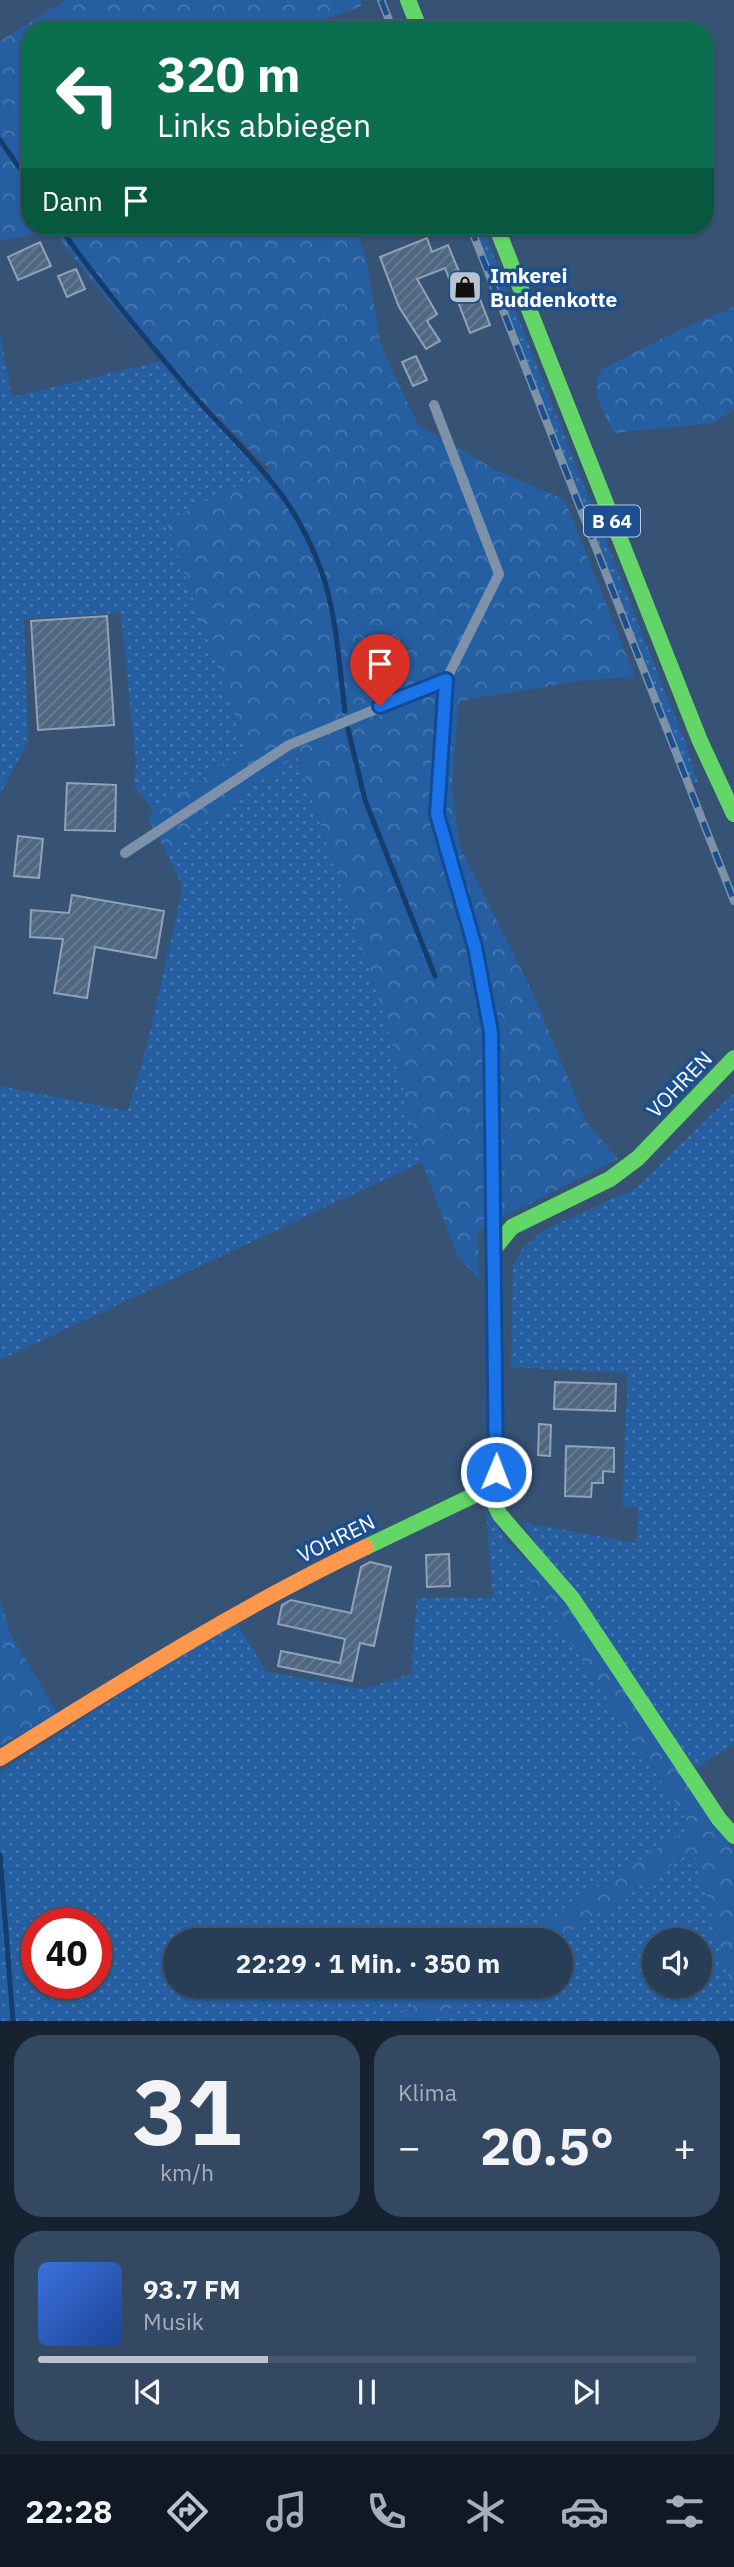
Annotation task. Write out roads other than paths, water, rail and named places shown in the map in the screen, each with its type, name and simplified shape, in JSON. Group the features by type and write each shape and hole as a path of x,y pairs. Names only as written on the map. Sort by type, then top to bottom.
{"street":[{"path":"408,0 416,21"},
{"name":"B 64","path":"500,235 700,741 734,814"},
{"name":"VOHREN","path":"494,1249 512,1227 610,1179 638,1157 734,1058"},
{"path":"494,1249 496,1472 487,1489 500,1515 572,1598 719,1819 734,1836"},
{"name":"VOHREN","path":"0,1758 273,1592 487,1489"}],"lane":[{"path":"433,405 499,574 446,680 437,814 485,992 491,1032 494,1249"},
{"path":"125,853 289,745 446,680"},
{"path":"494,1211 502,1222 512,1227"}],"waterway":[{"path":"0,140 21,170"},
{"path":"66,235 124,312 194,396 267,476 297,518 321,570 331,604 345,711"},
{"path":"348,729 365,800 435,976"},
{"path":"0,1855 13,2021"}],"railway":[{"path":"381,0 389,21"},
{"path":"474,235 734,901"}],"place":[{"name":"Imkerei Buddenkotte","path":"465,287"}]}
